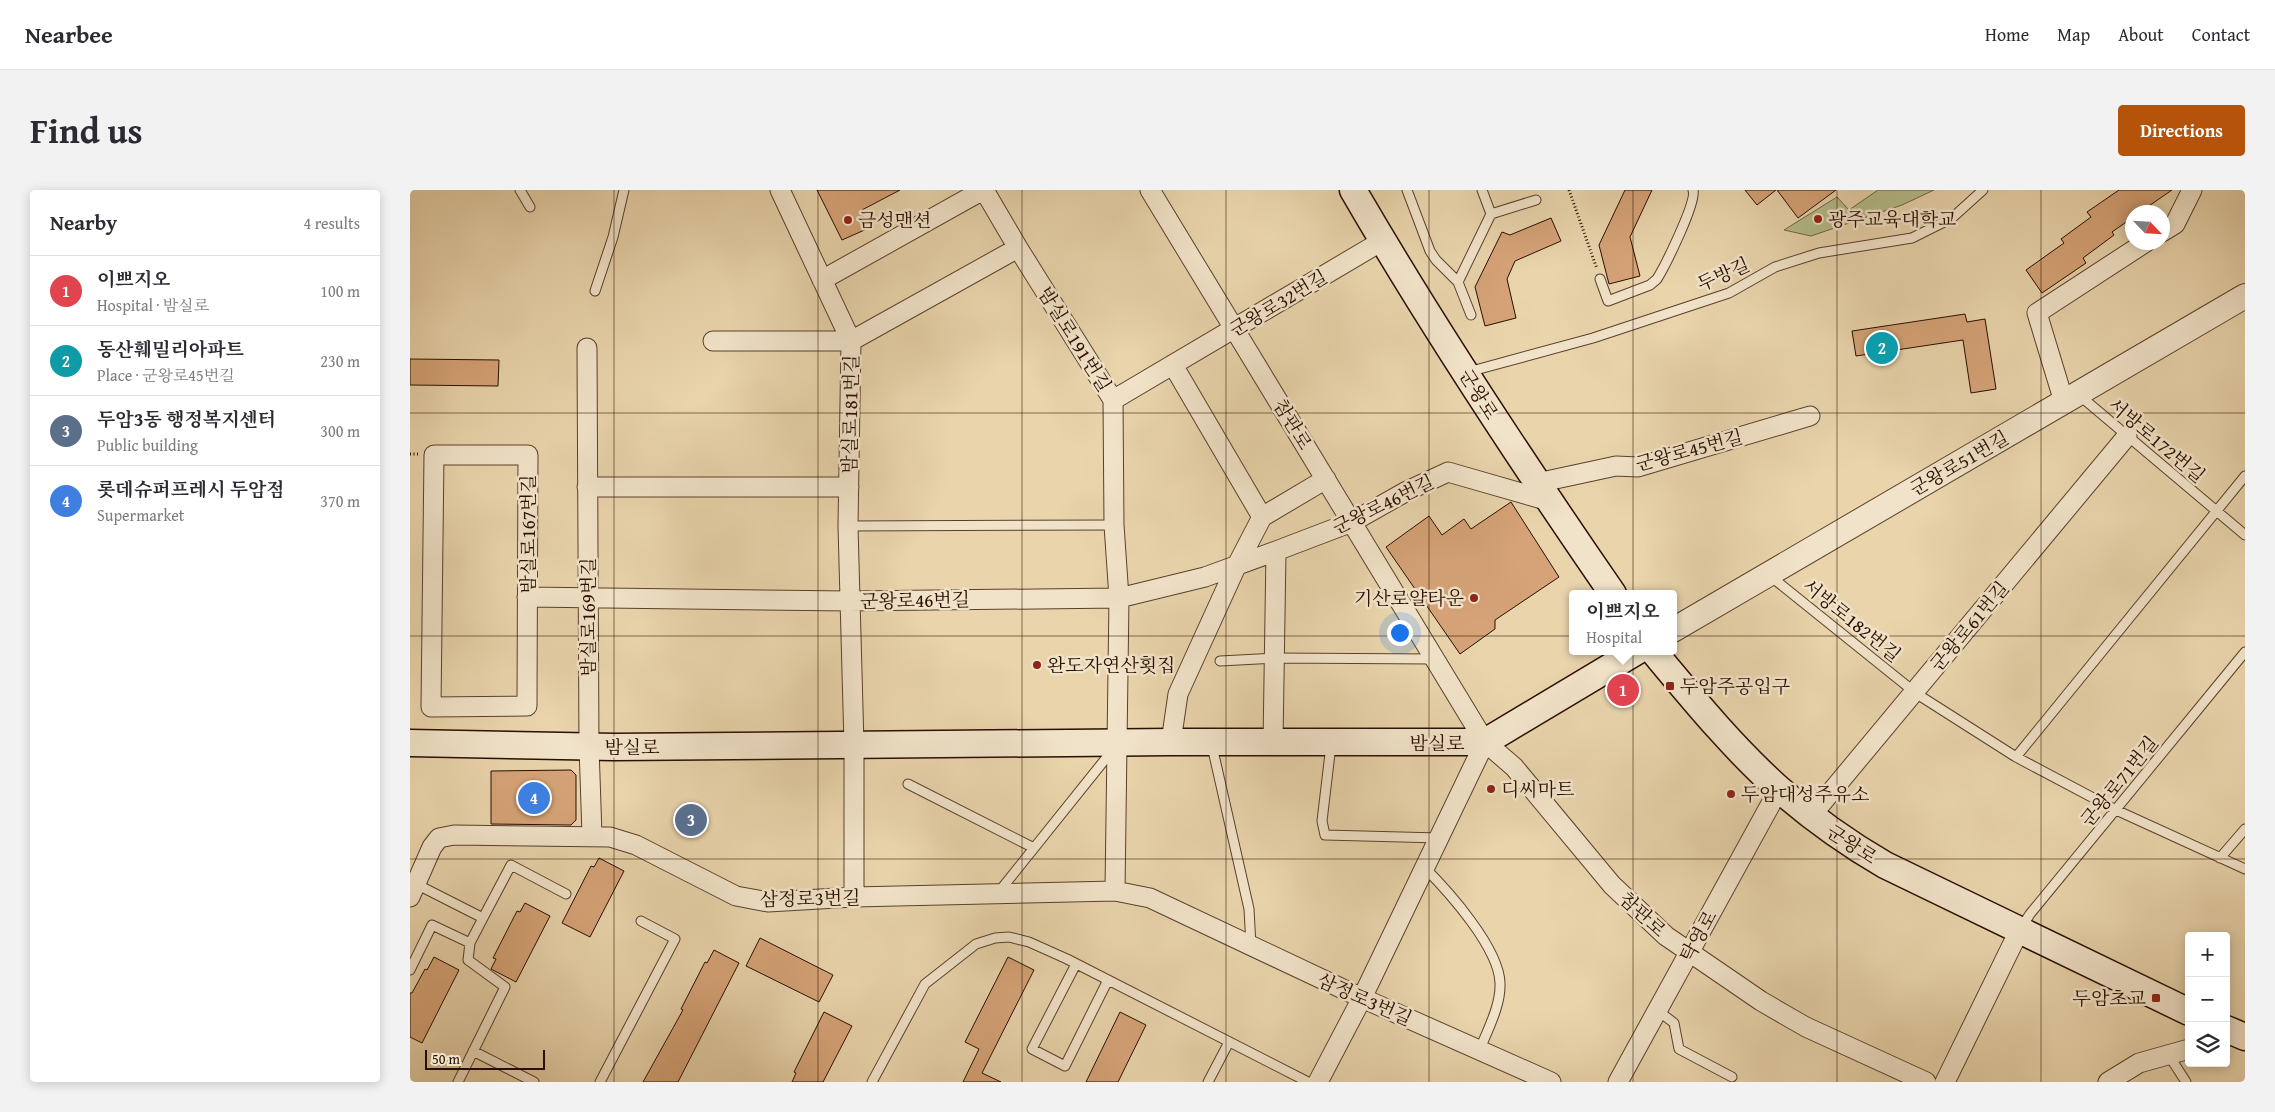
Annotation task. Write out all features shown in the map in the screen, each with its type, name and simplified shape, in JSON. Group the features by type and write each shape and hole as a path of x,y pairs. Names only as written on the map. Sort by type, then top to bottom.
{"main road":[{"name":"군왕로","path":"1353,190 1382,241 1466,373 1609,590"},
{"name":"밤실로","path":"414,746 589,747 1171,742 1485,742 1630,655"},
{"name":"군왕로","path":"1656,655 1733,744 1779,790 1810,816 1849,844 1884,865 2185,1010"},
{"path":"2230,1031 2245,1037"}],"street":[{"name":"밤실로181번길","path":"780,190 851,341 848,526 854,745"},
{"path":"822,280 984,190"},
{"name":"밤실로191번길","path":"984,190 1113,400 1114,525 1119,598 1118,743"},
{"name":"참판로","path":"1150,190 1485,742 1514,767 1612,885 1637,910 1688,953 1760,1001 1806,1027 1926,1082"},
{"path":"2170,227 2175,224 2192,190"},
{"name":"군왕로32번길","path":"1113,400 1382,241"},
{"name":"밤실로181번길","path":"714,341 851,341 1018,248"},
{"path":"2071,398 2038,313 2134,250"},
{"name":"군왕로51번길","path":"1677,628 2245,296"},
{"name":"밤실로169번길","path":"586,348 587,598 592,835"},
{"path":"1174,364 1262,517"},
{"name":"군왕로45번길","path":"1543,492 1616,466 1638,467 1810,416"},
{"name":"군왕로61번길","path":"1810,816 2127,436"},
{"name":"밤실로167번길","path":"434,454 528,454 528,597 527,706 431,707 434,454"},
{"name":"군왕로46번길","path":"528,597 849,601 1119,598 1205,577 1352,522 1407,491 1448,472 1543,492"},
{"path":"1171,742 1178,694 1262,517 1326,479"},
{"name":"밤실로181번길","path":"587,487 849,487"},
{"path":"1273,743 1276,551"},
{"path":"1318,1082 1362,998 1485,742"},
{"path":"1115,891 1118,743"},
{"path":"854,745 854,897"},
{"name":"탁영로","path":"1618,1082 1779,790"},
{"name":"삼정로3번길","path":"413,891 432,847 439,838 454,835 592,835 610,837 636,845 698,878 746,899 787,902 854,897 1115,891 1150,898 1362,998 1551,1082"},
{"path":"1946,1082 2019,931"},
{"path":"2230,1042 2245,1042"},
{"path":"2108,1082 2139,1063 2185,1050"}],"lane":[{"path":"520,190 530,207"},
{"path":"595,291 613,237 624,190"},
{"path":"1408,190 1423,237 1436,260 1458,282 1471,315"},
{"path":"1458,282 1490,214 1482,190"},
{"path":"1600,279 1608,301 1650,284 1657,279 1691,208 1695,194 1693,190"},
{"name":"두방길","path":"1466,373 1592,338 1729,293 1775,267 1819,253 1912,238 1952,218 1983,190"},
{"path":"1490,214 1536,200"},
{"name":"서방로172번길","path":"2071,398 2127,436 2245,535"},
{"path":"2016,757 2245,476"},
{"path":"848,526 1114,525"},
{"name":"서방로182번길","path":"1769,574 1915,692 2016,757 2116,810 2245,869"},
{"name":"군왕로71번길","path":"2019,931 2030,914 2245,652"},
{"path":"1220,661 1274,658 1434,660"},
{"path":"1211,742 1249,909 1251,946"},
{"path":"996,895 1118,743"},
{"path":"1331,743 1322,821 1325,835 1439,838"},
{"path":"908,784 1034,848"},
{"path":"2220,858 2245,829"},
{"path":"458,1082 504,987 468,960 470,943 511,865 566,894"},
{"path":"1425,868 1459,904 1496,964 1500,989 1480,1049"},
{"path":"413,891 483,918"},
{"path":"600,1082 675,939 641,921"},
{"path":"410,970 432,925 470,943"},
{"path":"872,1082 925,984 976,944 995,938 1009,937 1029,942 1076,964 1308,1082"},
{"path":"1076,964 1032,1049 1065,1066 1108,980"},
{"path":"1657,1010 1674,1023 1679,1049 1732,1077"},
{"path":"1208,1082 1229,1042"},
{"path":"473,1051 534,1082"},
{"path":"2168,1054 2186,1082"}],"path":[{"path":"1570,190 1600,279"}],"green space":[{"path":"1878,190 1934,190 1902,205 1811,236 1784,230 1837,197 1849,210"}],"building":[{"name":"금성맨션","path":"817,190 900,190 860,211 869,228 842,240"},
{"path":"1625,190 1652,190 1630,237 1640,276 1609,284 1599,245"},
{"path":"1745,190 1776,190 1757,205"},
{"path":"1777,190 1836,190 1798,218"},
{"path":"2119,190 2172,190 2150,205 2125,205 2125,223 2112,232 2114,235 2083,258 2086,263 2042,293 2026,270 2064,243 2061,239 2091,217 2087,212"},
{"path":"1551,218 1561,241 1515,261 1507,279 1516,318 1485,326 1475,287 1502,232 1510,235"},
{"path":"1965,314 1967,322 1985,319 1996,389 1971,393 1963,340 1856,356 1852,331"},
{"path":"410,359 499,360 498,386 410,385"},
{"name":"기산로얄타운","path":"1511,502 1559,577 1495,620 1495,629 1460,654 1386,547 1429,516 1442,535 1464,519 1471,529"},
{"path":"571,770 576,775 576,820 571,825 491,824 491,771"},
{"path":"599,858 624,871 590,937 562,923 591,866 594,867"},
{"path":"525,903 550,916 516,982 491,969 496,959 493,958 517,911 520,912"},
{"path":"760,938 833,975 819,1002 746,966"},
{"path":"714,950 739,963 678,1082 643,1082 683,1010 681,1009 705,962 707,963"},
{"path":"434,957 459,970 422,1043 410,1037 410,993 412,993"},
{"path":"1008,957 1034,970 982,1073 1001,1082 963,1082 979,1049 965,1042"},
{"path":"824,1012 852,1026 823,1082 792,1082 796,1073 794,1072"},
{"path":"1120,1012 1146,1025 1118,1082 1086,1082"}],"place":[{"name":"광주교육대학교","path":"1818,219"},
{"name":"금성맨션","path":"848,220"},
{"name":"동산훼밀리아파트","path":"1882,348"},
{"name":"기산로얄타운","path":"1474,598"},
{"name":"완도자연산횟집","path":"1037,665"},
{"name":"두암주공입구","path":"1670,686"},
{"name":"이쁘지오","path":"1623,690"},
{"name":"디씨마트","path":"1491,789"},
{"name":"두암대성주유소","path":"1731,794"},
{"name":"롯데슈퍼프레시 두암점","path":"534,798"},
{"name":"두암3동 행정복지센터","path":"691,820"},
{"name":"두암초교","path":"2156,998"}]}
